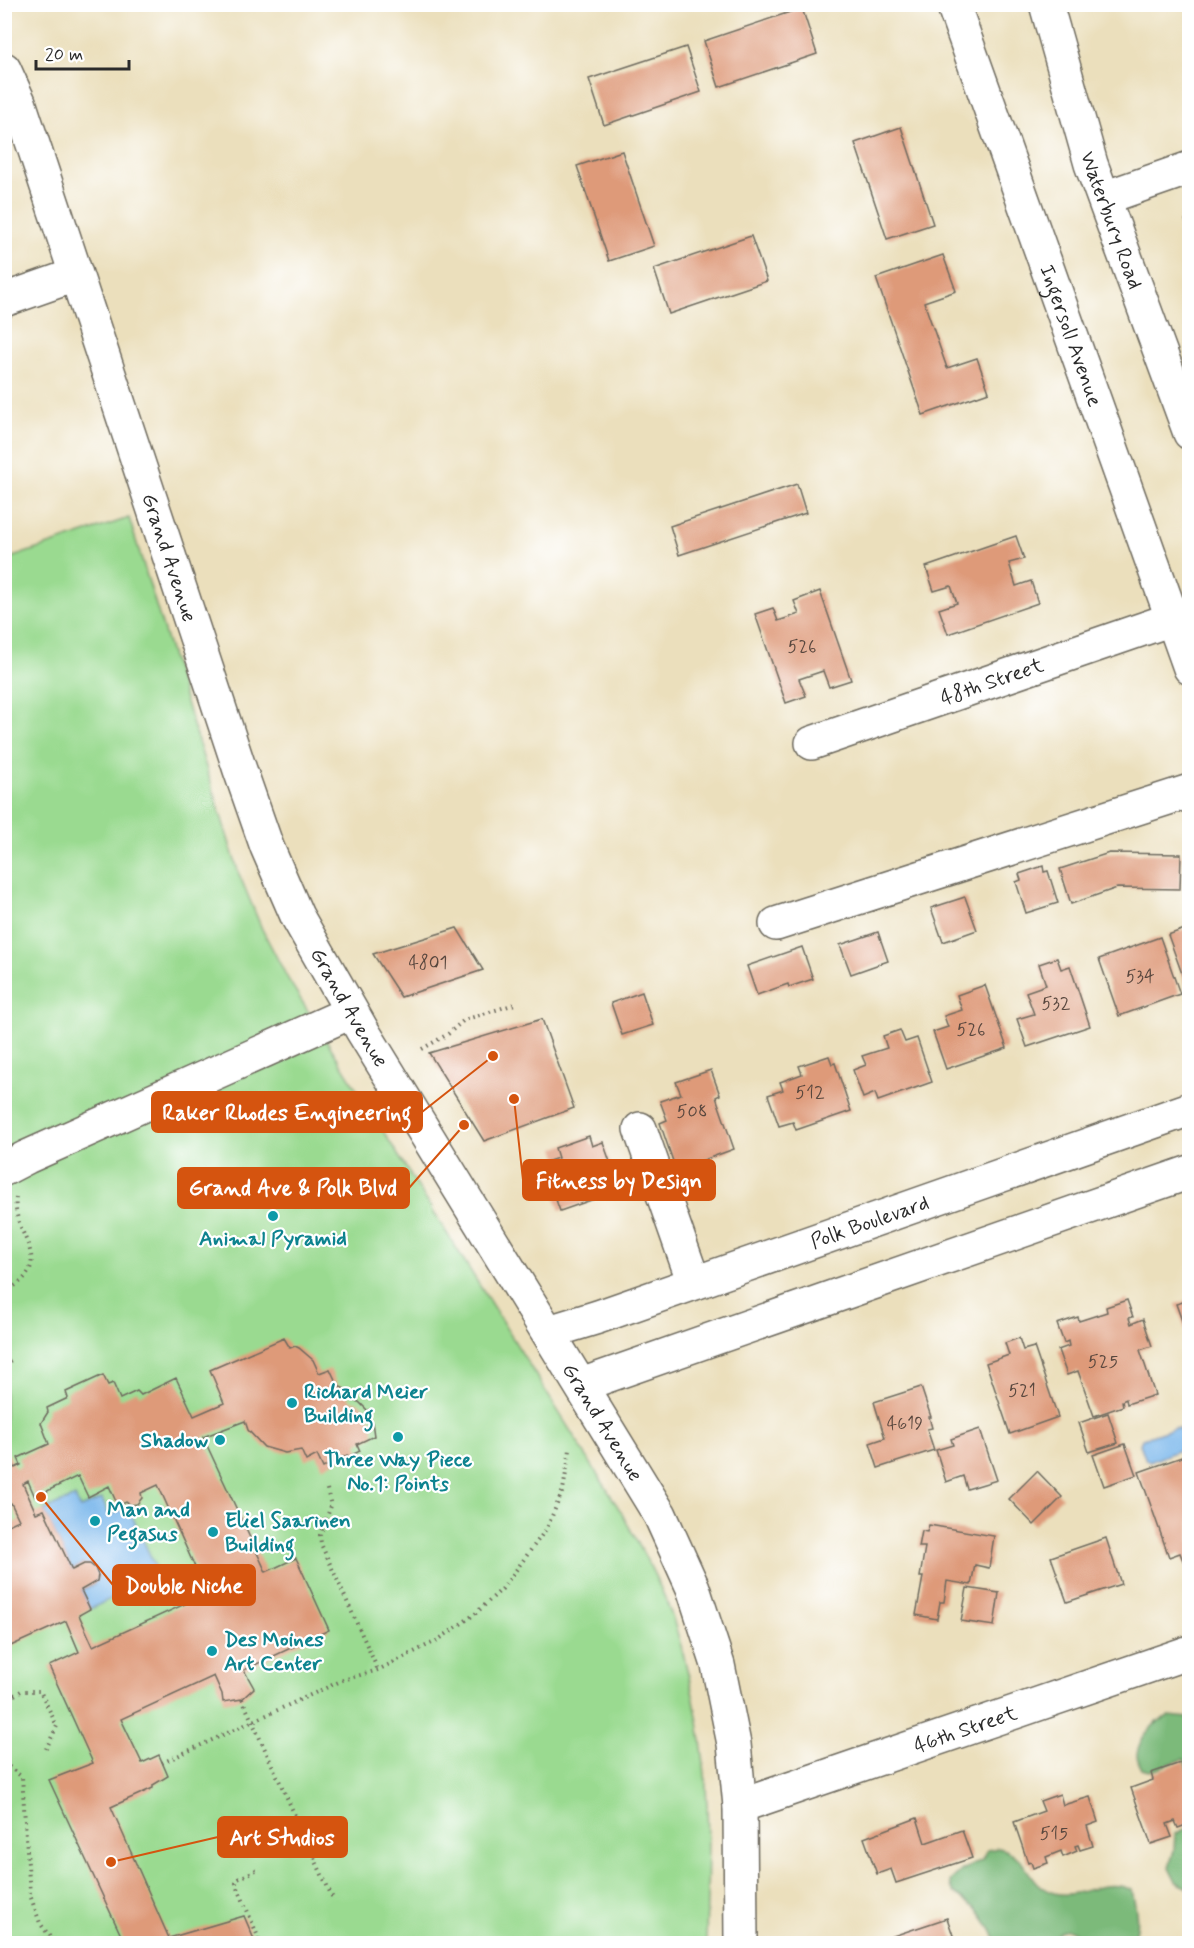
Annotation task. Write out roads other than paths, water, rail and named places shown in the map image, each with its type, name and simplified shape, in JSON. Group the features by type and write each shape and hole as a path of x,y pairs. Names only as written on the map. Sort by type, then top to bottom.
{"street":[{"name":"Ingersoll Avenue","path":"953,4 1180,625 1190,668"},
{"name":"Waterbury Road","path":"1046,4 1091,164 1190,433"},
{"name":"Grand Avenue","path":"4,69 19,102 267,847 297,916 351,1012 660,1515 693,1588 718,1665 734,1744 741,1806 741,1944"},
{"path":"1104,198 1190,168"},
{"path":"4,300 75,275"},
{"name":"48th Street","path":"812,743 1180,625"},
{"path":"776,924 1190,791"},
{"path":"13,1164 351,1012"},
{"name":"Polk Boulevard","path":"549,1332 1190,1109"},
{"path":"640,1129 693,1283"},
{"path":"581,1385 1190,1172"},
{"name":"46th Street","path":"741,1806 1190,1652"}],"water":[{"path":"1174,1428 1180,1429 1182,1434 1186,1432 1189,1440 1185,1441 1186,1444 1182,1449 1150,1462 1146,1460 1140,1444 1142,1439"},
{"path":"75,1497 80,1508 102,1499 109,1515 128,1507 159,1575 90,1609 81,1590 94,1583 98,1575 84,1564 72,1570 44,1510"}],"place":[{"name":"Raker Rhodes Engineering","path":"493,1056"},
{"name":"Fitness by Design","path":"514,1099"},
{"name":"Grand Ave & Polk Blvd","path":"464,1125"},
{"name":"Animal Pyramid","path":"273,1216"},
{"name":"Richard Meier Building","path":"292,1403"},
{"name":"Three Way Piece No.1: Points","path":"398,1437"},
{"name":"Shadow","path":"220,1440"},
{"name":"Double Niche","path":"41,1497"},
{"name":"Man and Pegasus","path":"95,1521"},
{"name":"Eliel Saarinen Building","path":"213,1532"},
{"name":"Des Moines Art Center","path":"212,1651"},
{"name":"Art Studios","path":"111,1862"}]}
